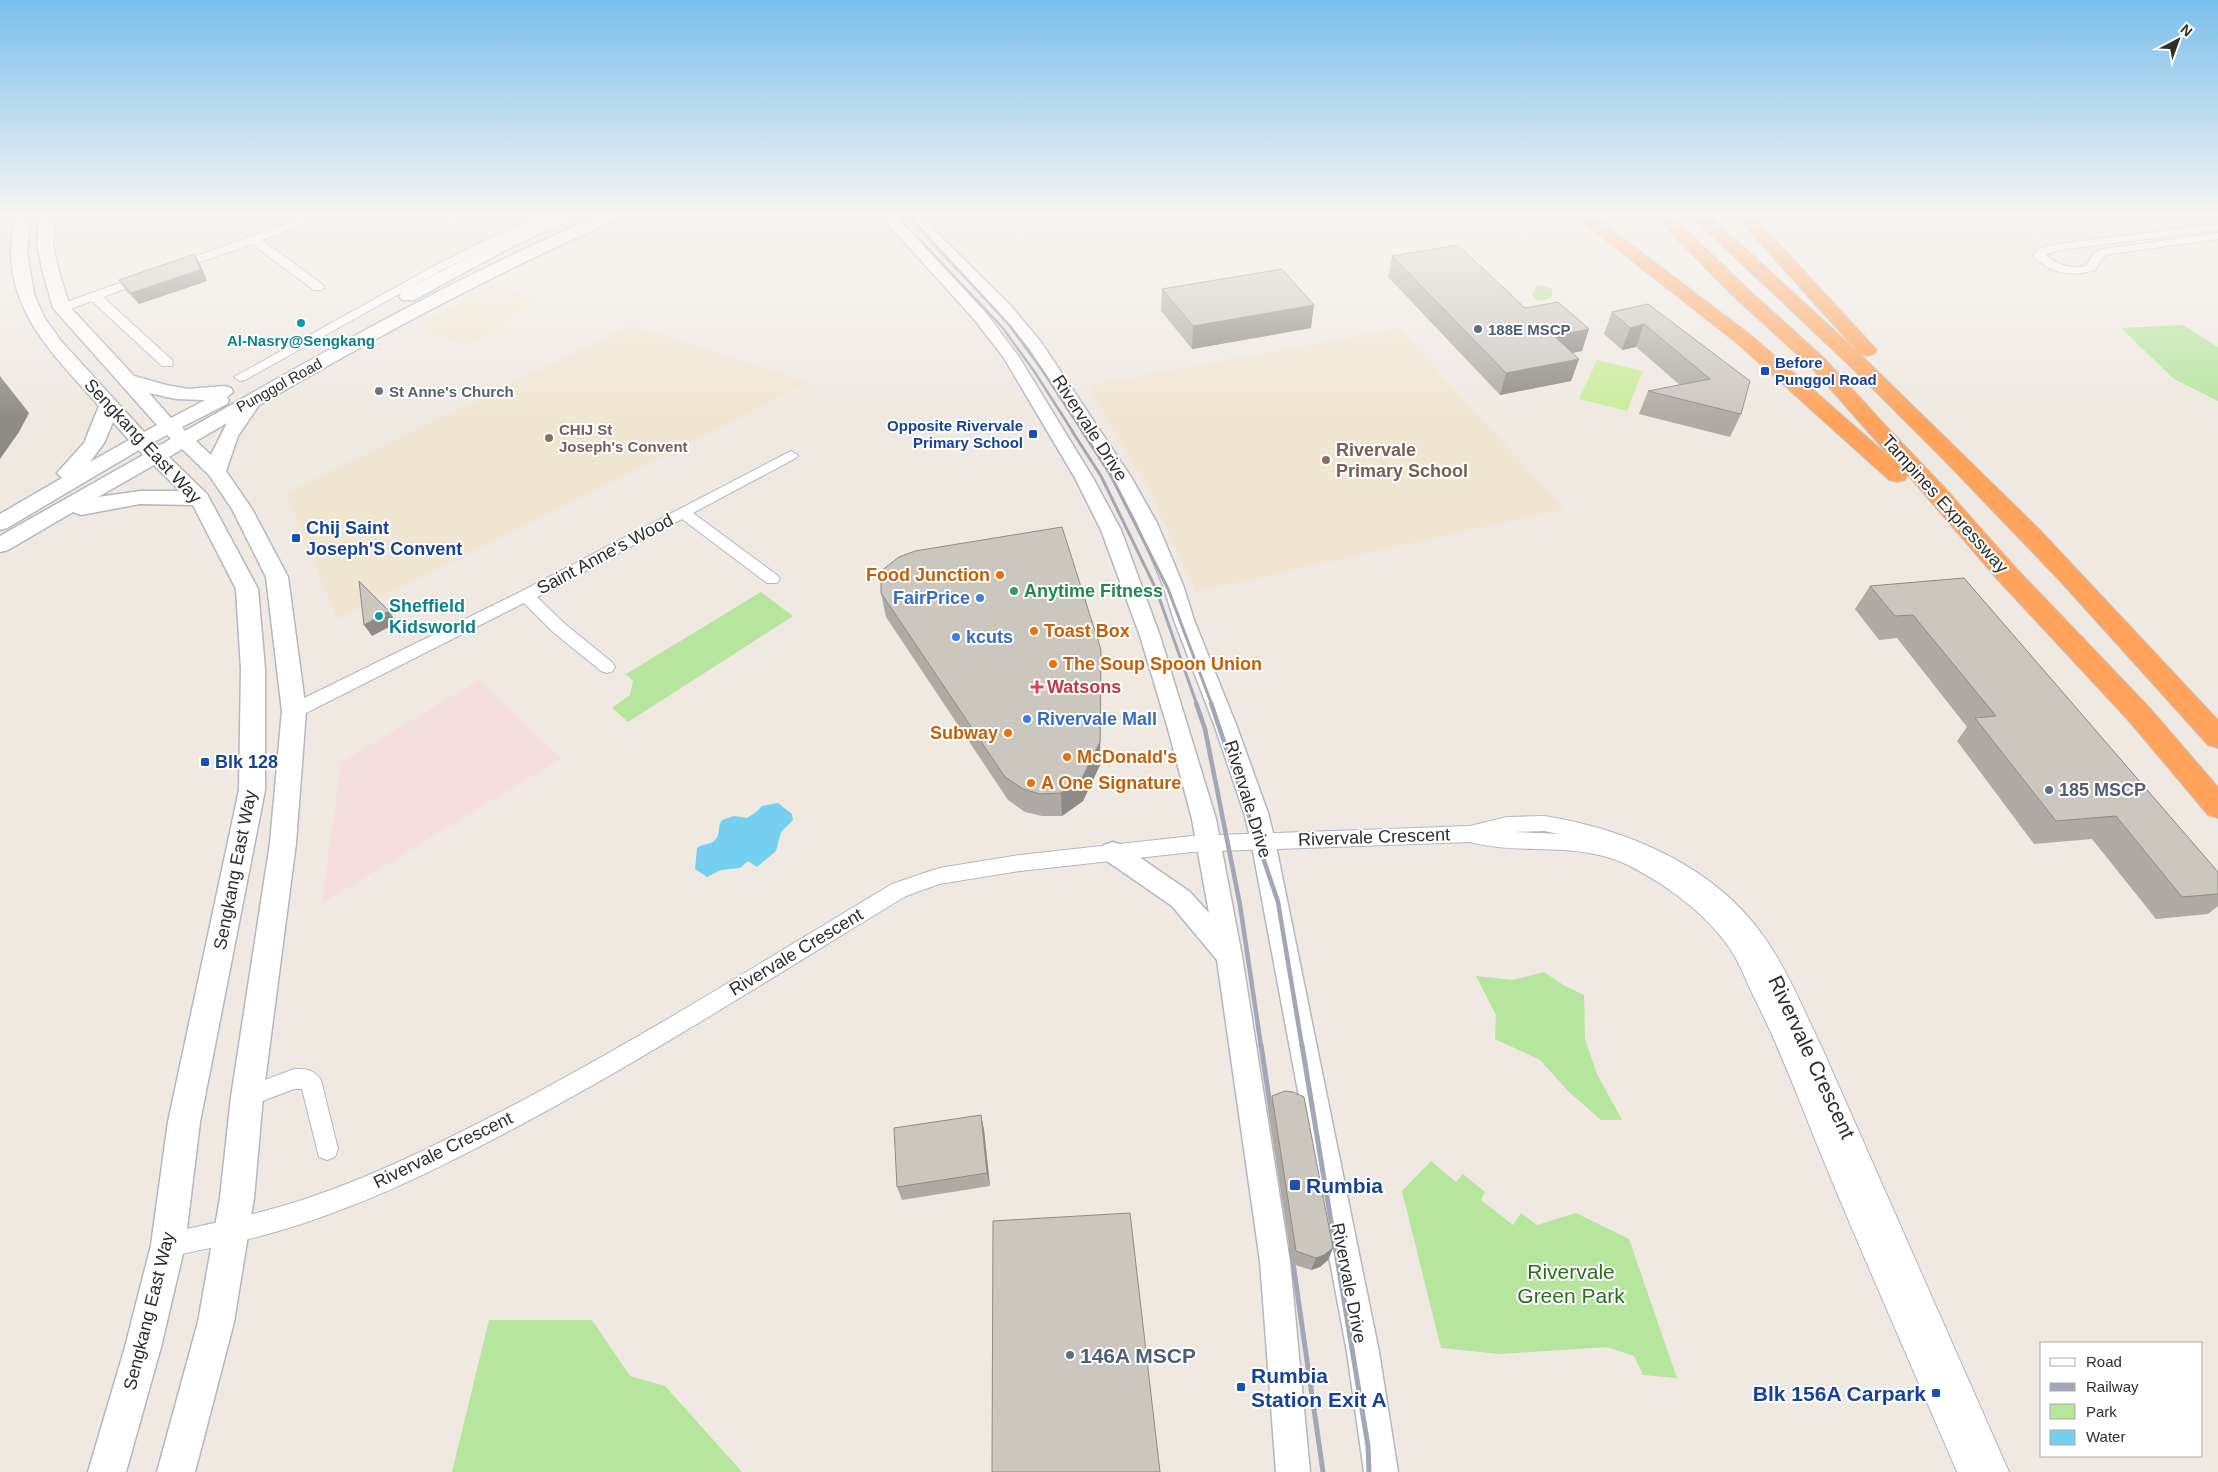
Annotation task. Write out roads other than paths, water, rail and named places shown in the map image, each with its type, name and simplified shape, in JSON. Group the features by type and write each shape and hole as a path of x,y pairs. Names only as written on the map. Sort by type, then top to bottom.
{"highway":[{"path":"1668,282 1745,340 2006,573"},
{"path":"1689,282 1877,430"},
{"name":"Tampines Expressway","path":"1729,282 1818,363 1877,430 1937,493 2006,573 2138,713 2218,807"},
{"name":"Tampines Expressway","path":"1769,282 1914,417 2122,632 2218,738"},
{"path":"1804,282 1900,385 1914,417"}],"main road":[{"name":"Sengkang East Way","path":"23,282 25,294 35,317 55,345 140,441 200,499 247,589 253,669 252,790 184,1122 168,1245 143,1347 107,1472"},
{"name":"Sengkang East Way","path":"54,282 62,308 176,433 216,471 242,509 277,577 294,711 283,843 247,1097 238,1198 216,1322 176,1472"},
{"name":"Punggol Road","path":"0,545 156,456 176,433 248,387 290,355 424,282"},
{"name":"Punggol Road","path":"248,387 468,282"},
{"path":"130,381 168,393 190,396 216,394 248,387"},
{"path":"216,471 222,448 248,387"},
{"path":"29,505 72,469 90,451 101,432 109,404"},
{"name":"Punggol Road","path":"0,523 140,441 176,433"},
{"path":"52,515 107,502 138,498 170,496 200,499"}],"street":[{"path":"62,308 134,282"},
{"path":"311,282 318,287"},
{"name":"Rivervale Drive","path":"948,282 980,316 1011,358 1084,478 1112,530 1163,676 1191,770 1209,843 1229,956 1275,1261 1293,1472"},
{"name":"Rivervale Drive","path":"977,282 1004,308 1035,345 1122,477 1147,523 1173,585 1184,620 1226,727 1256,813 1363,1352 1381,1472"},
{"path":"94,296 167,363"},
{"name":"Saint Anne's Wood","path":"294,711 526,596 791,455"},
{"name":"Saint Anne's Wood","path":"684,513 772,579"},
{"name":"Saint Anne's Wood","path":"526,596 559,628 607,668"},
{"name":"Rivervale Crescent","path":"1470,834 1486,828 1533,824 1571,828 1612,838 1652,856 1698,883 1718,900 1746,929 1765,957 1826,1082 1996,1472"},
{"name":"Rivervale Crescent","path":"168,1245 231,1231 329,1203 411,1168 620,1060 899,890 939,876 1020,863 1209,843 1470,834 1488,839 1579,843 1610,850 1633,859 1666,877 1692,895 1715,916 1738,944 1781,1029 1839,1170 1971,1472"},
{"path":"1113,852 1181,899 1229,956"},
{"path":"247,1097 294,1079 306,1079 312,1087 327,1149"}],"water":[{"path":"778,803 792,814 793,820 781,832 776,851 757,867 748,861 740,868 721,870 707,877 695,869 697,848 716,839 722,820 734,816 747,818 762,806"}],"railway":[{"path":"959,282 1002,327 1034,371 1073,432"},
{"path":"969,282 1010,326 1083,432"},
{"path":"1072,431 1101,476 1156,589 1197,705"},
{"path":"1082,431 1110,474 1168,589 1212,705"},
{"path":"1196,703 1205,729 1240,905 1261,1046"},
{"path":"1211,703 1278,902 1302,1046"},
{"path":"1261,1045 1272,1118"},
{"path":"1302,1045 1368,1446 1369,1472"},
{"path":"1291,1249 1323,1472"}],"place":[{"name":"Al-Nasry@Sengkang","path":"301,323"},
{"name":"188E MSCP","path":"1478,329"},
{"name":"Before Punggol Road","path":"1765,371"},
{"name":"St Anne's Church","path":"379,391"},
{"name":"Opposite Rivervale Primary School","path":"1033,434"},
{"name":"CHIJ St Joseph's Convent","path":"549,438"},
{"name":"Rivervale Primary School","path":"1326,460"},
{"name":"Chij Saint Joseph'S Convent","path":"296,538"},
{"name":"Food Junction","path":"1000,575"},
{"name":"Anytime Fitness","path":"1014,591"},
{"name":"FairPrice","path":"980,598"},
{"name":"Sheffield Kidsworld","path":"379,616"},
{"name":"Toast Box","path":"1034,631"},
{"name":"kcuts","path":"956,637"},
{"name":"The Soup Spoon Union","path":"1053,664"},
{"name":"Watsons","path":"1037,687"},
{"name":"Rivervale Mall","path":"1027,719"},
{"name":"Subway","path":"1008,733"},
{"name":"McDonald's","path":"1067,757"},
{"name":"Blk 128","path":"205,762"},
{"name":"A One Signature","path":"1031,783"},
{"name":"185 MSCP","path":"2049,790"},
{"name":"Rumbia","path":"1295,1185"},
{"name":"146A MSCP","path":"1070,1355"},
{"name":"Rumbia Station Exit A","path":"1241,1387"},
{"name":"Blk 156A Carpark","path":"1936,1393"}],"park label":[{"name":"Rivervale Green Park","path":"1571,1283"}]}
